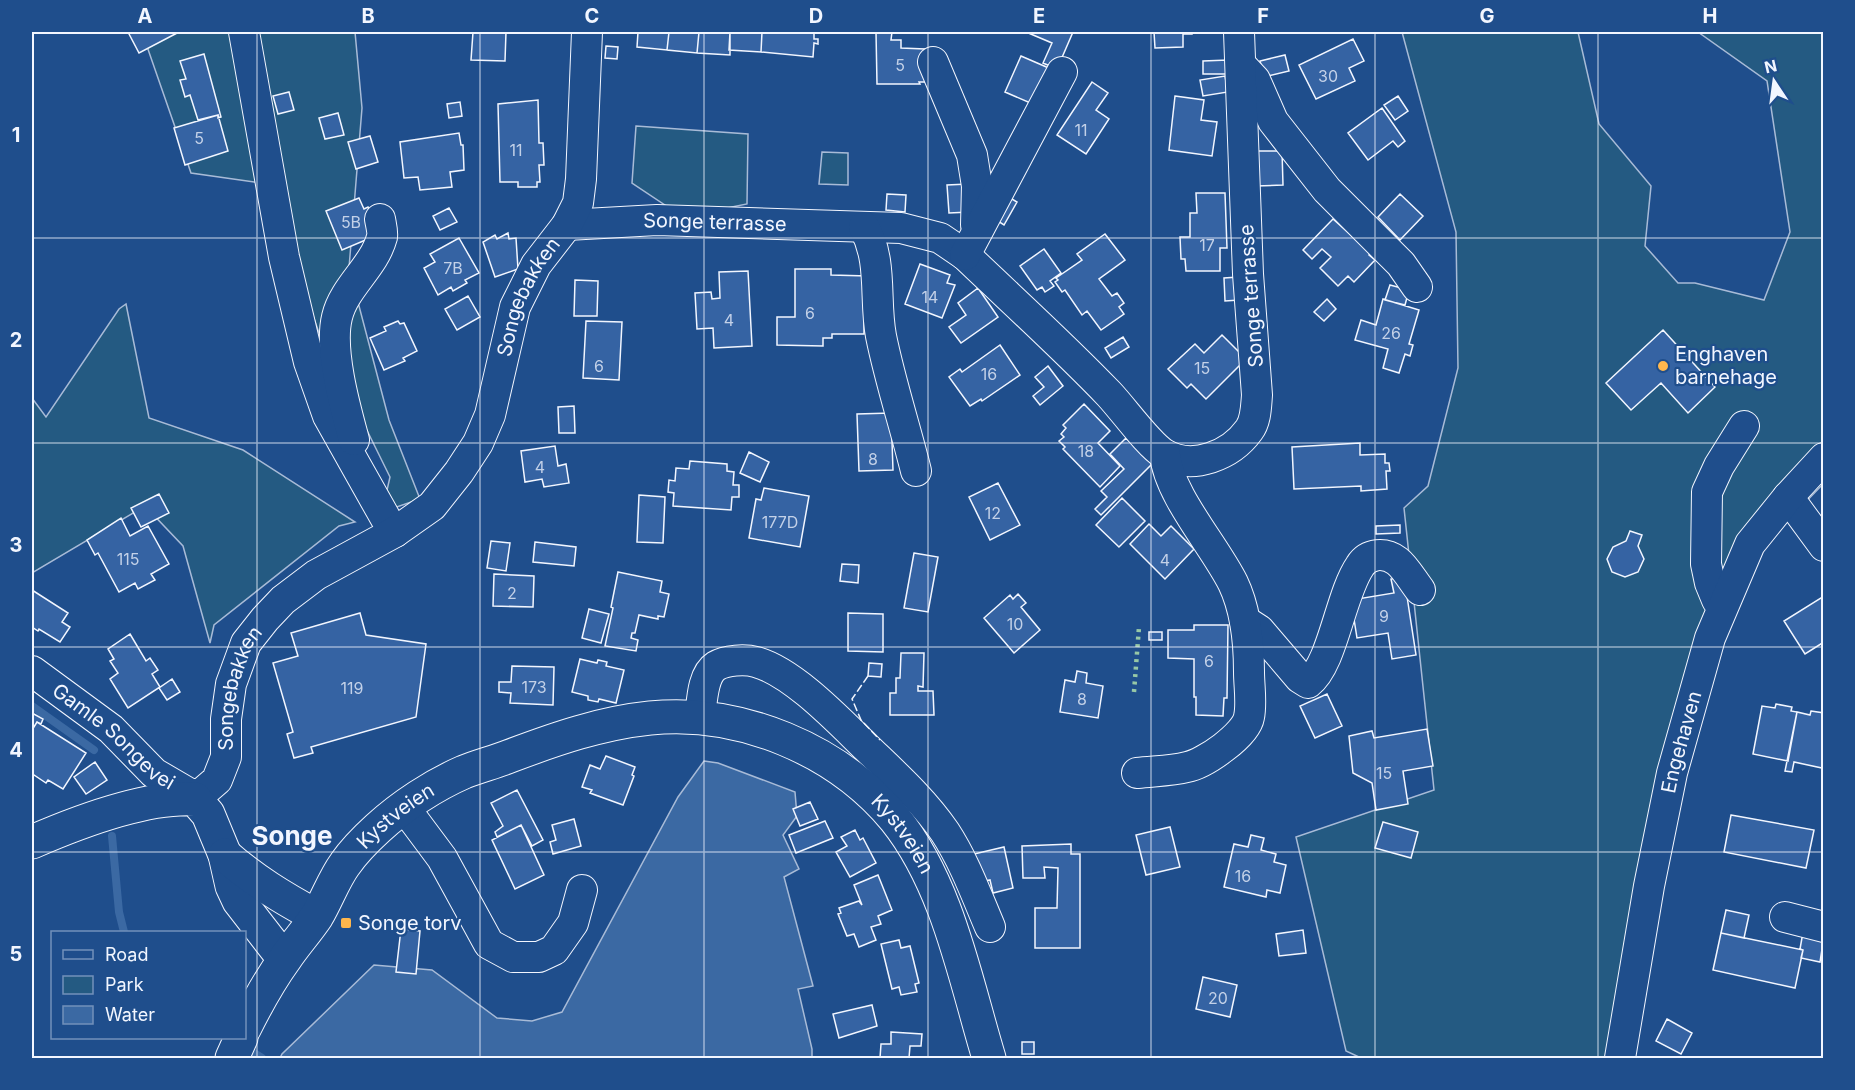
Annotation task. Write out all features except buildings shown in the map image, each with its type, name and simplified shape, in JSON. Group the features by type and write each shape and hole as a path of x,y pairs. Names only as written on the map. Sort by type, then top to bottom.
{"main road":[{"name":"Kystveien","path":"246,1027 284,959 316,916 411,816 444,802 509,757 542,743 617,723 652,718 700,717 759,729 798,744 821,756 865,788 894,818 912,842 930,874 945,909 989,1059"},
{"name":"Gamle Songevei","path":"32,842 71,825 112,812 176,798 195,799 208,814 225,855 232,886 239,901 284,959"},
{"name":"Gamle Songevei","path":"225,855 247,875 277,895 316,916"},
{"name":"Kystveien","path":"232,1059 241,1039"}],"street":[{"path":"244,32 284,256 309,362 328,416 395,532"},
{"name":"Songebakken","path":"195,799 217,780 226,757 226,719 231,684 246,644 271,612 300,588 342,560 395,532 432,506 478,443 490,415 515,307 536,265 567,225 578,203 587,32"},
{"name":"Songe terrasse","path":"567,225 657,220 901,228 971,243 1154,446 1165,455 1179,460 1202,460 1224,453 1239,442 1250,429 1256,411 1257,395 1248,274 1239,32"},
{"path":"933,62 972,155 977,186 971,243"},
{"path":"1241,65 1255,80 1273,121 1327,190 1401,264 1417,287"},
{"path":"971,243 1062,72"},
{"path":"357,469 358,453 346,408 334,340 337,317 344,297 375,251 382,236 380,219"},
{"path":"864,227 875,253 881,334 916,471"},
{"path":"1724,602 1717,600 1706,564 1707,492 1719,466 1744,426"},
{"name":"Songe terrasse","path":"1137,773 1188,767 1205,760 1234,739 1249,719 1249,660 1245,621 1233,584 1175,486 1166,464 1165,455"},
{"name":"Engehaven","path":"1620,1059 1648,886 1672,772 1710,638 1750,544 1788,497 1824,458"},
{"path":"1788,497 1824,546"},
{"path":"1245,621 1259,630 1300,678 1308,683 1316,677 1323,664 1348,591 1360,565 1368,558 1378,554 1396,561 1420,590"},
{"name":"Kystveien","path":"700,717 705,683 714,667 728,661 755,661 783,675 826,708 921,800 945,832 963,864 990,927"},
{"name":"Gamle Songevei","path":"32,671 111,729 154,774 195,799"},
{"path":"411,816 442,858 489,944 513,957 539,957 554,950 573,923 582,890"},
{"path":"1785,917 1824,927"}],"green space":[{"path":"142,32 355,32 362,108 349,268 389,420 420,499 382,512 390,477 319,333 268,184 191,173"},
{"path":"1402,32 1578,32 1599,124 1651,186 1645,246 1678,283 1695,283 1764,300 1790,232 1767,81 1698,32 1823,32 1823,484 1751,559 1709,627 1607,1058 1361,1058 1346,1051 1296,837 1434,790 1404,508 1428,486 1458,368 1456,232"},
{"path":"636,126 748,134 747,204 722,209 668,207 632,183"},
{"path":"822,152 848,153 848,185 819,184"},
{"path":"126,304 149,418 243,450 355,522 339,526 214,625 210,643 183,546 145,506 32,573 32,398 46,417 119,309"}],"water":[{"path":"704,761 718,763 795,792 797,816 783,835 799,869 784,877 813,986 798,989 812,1058 280,1058 374,965 432,970 497,1018 532,1021 562,1012 678,797"}],"waterway":[{"path":"32,706 94,750"},
{"path":"112,836 119,912 124,931"},
{"path":"243,1046 262,1058"}],"hedge":[{"path":"1134,692 1139,627"}],"fence":[{"path":"868,676 852,699 861,720 880,740"}],"place":[{"name":"Enghaven barnehage","path":"1663,366"},
{"name":"Songe torv","path":"346,923"}],"district":[{"name":"Songe","path":"292,835"}]}
